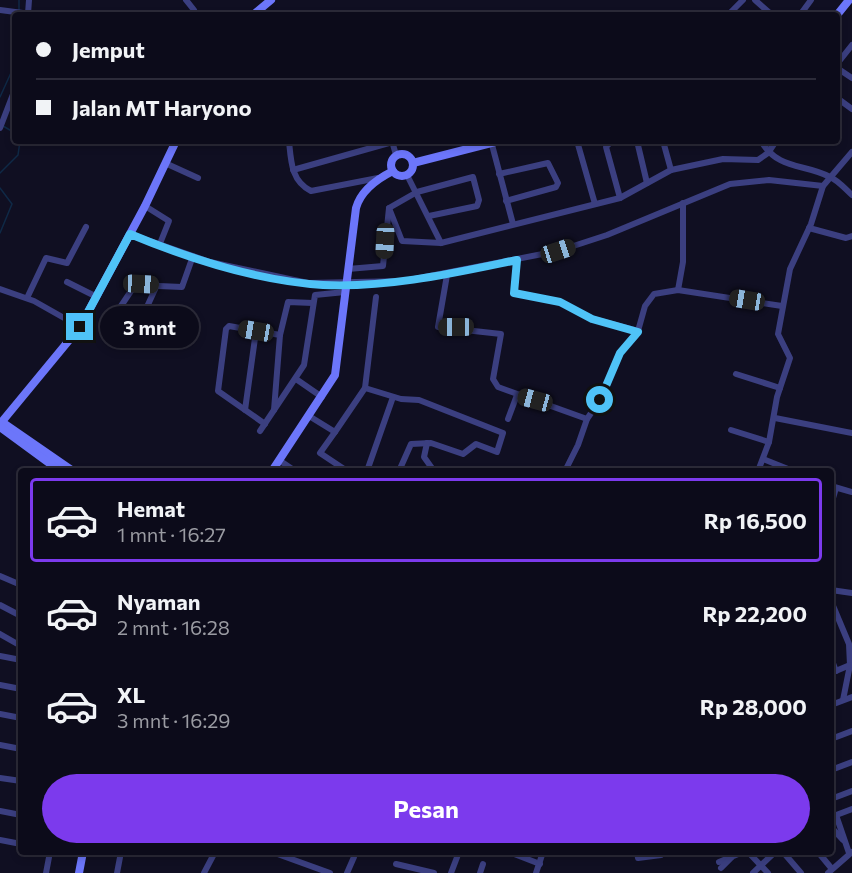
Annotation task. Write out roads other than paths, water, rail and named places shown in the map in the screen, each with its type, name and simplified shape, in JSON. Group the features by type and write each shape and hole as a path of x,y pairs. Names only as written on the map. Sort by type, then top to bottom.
{"street":[{"path":"186,0 194,10"},
{"path":"257,12 271,0"},
{"path":"732,12 743,0"},
{"path":"755,0 769,12"},
{"path":"798,0 806,6"},
{"path":"802,12 811,0"},
{"path":"839,12 849,0"},
{"path":"0,10 21,12"},
{"path":"840,62 852,45"},
{"path":"840,68 852,78"},
{"path":"1,126 12,97"},
{"path":"1,424 80,327 145,206 174,144"},
{"path":"291,144 293,170 302,185 311,191 378,178 393,171"},
{"path":"361,144 363,150"},
{"path":"293,170 384,144"},
{"path":"394,144 396,155 391,163 393,171 399,176 407,175 412,170 413,163 407,155 396,155"},
{"path":"413,163 486,144"},
{"path":"494,144 499,174 513,224"},
{"path":"578,144 595,204"},
{"path":"609,144 606,147 620,198"},
{"path":"638,144 647,183"},
{"path":"664,144 671,170"},
{"path":"763,144 768,153 793,166 831,177 852,195"},
{"path":"389,208 402,241 441,243 620,198 671,170 723,159 758,160 768,153 774,144"},
{"path":"759,468 769,442 780,388 789,358 778,333 790,269 809,228 823,186 852,152"},
{"path":"165,163 198,178"},
{"path":"499,174 548,163 558,183 556,187 506,201"},
{"path":"407,175 441,243"},
{"path":"389,208 417,192 473,177 479,200 477,206 429,216"},
{"path":"274,468 335,375 358,202 378,178"},
{"path":"260,431 296,379 306,360 315,295 345,288 447,275 517,260 607,235 730,184 753,180 823,186"},
{"path":"678,290 683,262 683,203"},
{"path":"145,206 168,221 159,246"},
{"path":"348,268 384,266 389,208"},
{"path":"27,298 46,258 67,263 86,227"},
{"path":"809,228 846,237 852,236"},
{"path":"130,234 159,246 278,278 345,288"},
{"path":"155,334 140,322 119,314 119,309 131,287 141,284 182,287 193,256"},
{"path":"517,260 514,293 560,302 592,319 638,332"},
{"path":"447,275 438,327 501,334 493,379 498,387 587,419"},
{"path":"67,282 97,297"},
{"path":"140,322 157,285"},
{"path":"0,289 27,298 80,327"},
{"path":"566,468 587,419 600,400 620,353 638,332 645,306 654,294 678,290 782,306"},
{"path":"342,468 320,453 366,388 376,297"},
{"path":"274,411 280,335 289,300 313,303"},
{"path":"265,424 218,391 226,328 229,326 280,335"},
{"path":"245,410 256,331"},
{"path":"736,374 780,388"},
{"path":"296,379 322,397"},
{"path":"366,388 393,397 420,400 503,433 496,452 476,444 466,453 460,454 427,442 411,444 400,468"},
{"path":"508,419 517,395"},
{"path":"368,468 393,397"},
{"path":"309,416 335,432"},
{"path":"775,418 852,433"},
{"path":"1,424 55,468"},
{"path":"1,424 68,468"},
{"path":"731,430 769,442"},
{"path":"427,442 424,457 432,468"},
{"path":"763,459 786,468"},
{"path":"279,460 291,468"},
{"path":"834,487 852,492"},
{"path":"0,576 18,584"},
{"path":"0,583 10,580"},
{"path":"834,591 852,594"},
{"path":"0,605 18,614"},
{"path":"834,608 848,639 850,665 843,700"},
{"path":"0,634 18,644"},
{"path":"0,656 18,659"},
{"path":"834,672 850,665"},
{"path":"0,685 18,688"},
{"path":"834,704 852,697"},
{"path":"0,714 18,717"},
{"path":"834,738 852,731"},
{"path":"0,745 18,748"},
{"path":"834,769 852,762"},
{"path":"0,778 18,781"},
{"path":"834,798 852,791"},
{"path":"834,816 852,809"},
{"path":"0,811 18,814"},
{"path":"820,855 830,871 851,852 834,818"},
{"path":"834,830 845,842"},
{"path":"0,840 18,843"},
{"path":"46,873 49,855"},
{"path":"79,873 82,855"},
{"path":"117,873 120,855"},
{"path":"204,873 213,855"},
{"path":"280,855 330,873"},
{"path":"347,873 353,855"},
{"path":"451,873 458,855"},
{"path":"517,855 540,864"},
{"path":"536,873 542,855"},
{"path":"638,855 642,860 661,855"},
{"path":"720,865 735,855"},
{"path":"751,855 768,873"},
{"path":"753,873 772,855"},
{"path":"786,855 801,873"},
{"path":"396,864 434,873"},
{"path":"480,873 483,864"}],"waterway":[{"path":"19,0 19,11"},
{"path":"0,97 12,71"},
{"path":"3,126 12,131"},
{"path":"0,173 18,155 20,144"},
{"path":"0,188 12,204 0,233"}]}
